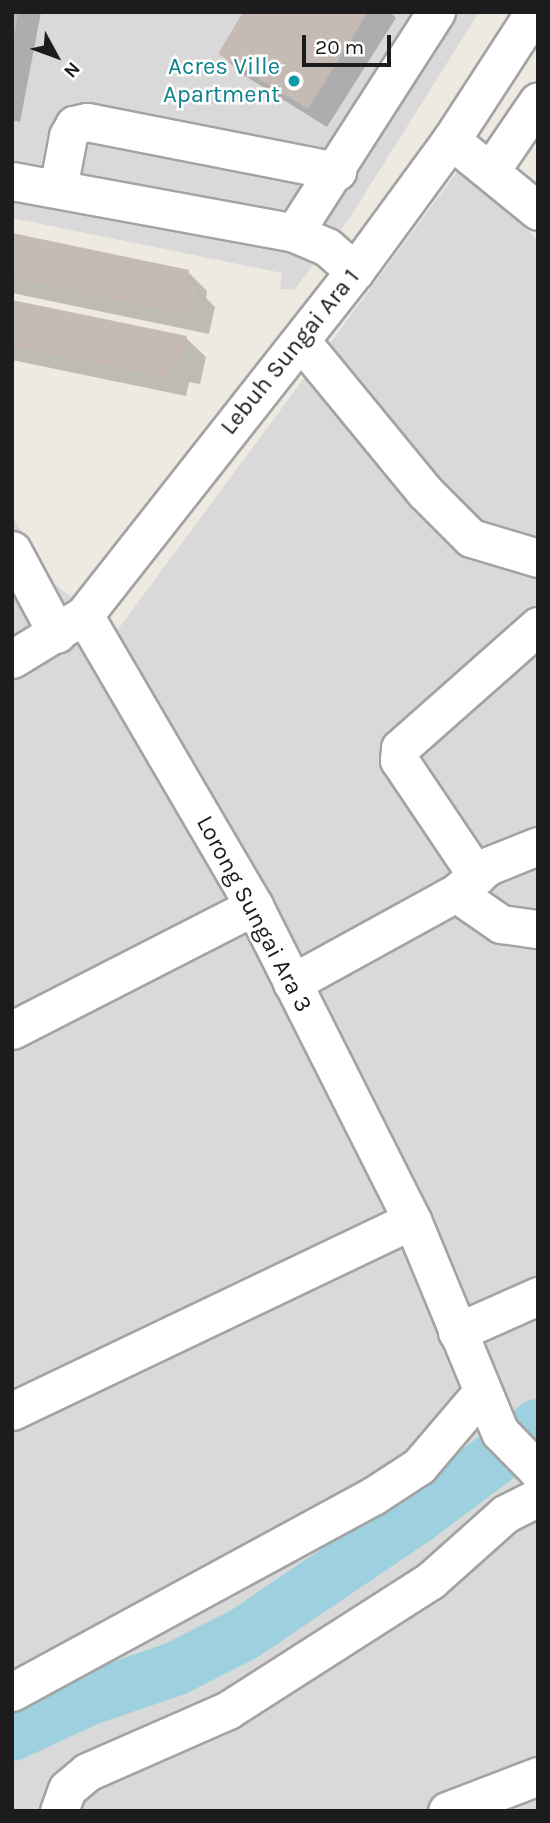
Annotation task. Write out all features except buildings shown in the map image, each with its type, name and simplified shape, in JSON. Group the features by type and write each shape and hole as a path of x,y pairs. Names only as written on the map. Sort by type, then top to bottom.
{"street":[{"path":"294,233 337,171 436,12"},
{"name":"Lebuh Sungai Ara 1","path":"12,659 71,624 301,341 451,140 534,12"},
{"path":"491,170 538,101"},
{"path":"58,189 68,136 74,125 88,122 337,171"},
{"path":"451,140 538,211"},
{"path":"12,181 294,233 327,247 355,271"},
{"path":"301,341 425,492 471,538 538,558"},
{"name":"Lorong Sungai Ara 3","path":"12,550 71,624 254,906 412,1220 500,1432 538,1471"},
{"path":"538,626 400,748 399,760 467,885 501,924 538,929"},
{"path":"292,983 467,885 506,856 538,846"},
{"path":"12,1030 254,906"},
{"path":"12,1411 412,1220"},
{"path":"457,1332 538,1296"},
{"path":"12,1692 373,1496 419,1466 482,1392"},
{"path":"58,1811 67,1789 87,1773 228,1710 430,1581 505,1514 538,1497"},
{"path":"447,1811 538,1776"}],"shaded area":[{"path":"12,12 479,12 349,219 294,290 280,289 282,273 12,218"},
{"path":"462,165 538,241 538,1811 12,1811 12,516 52,582 116,632"}],"waterway":[{"path":"12,1734 87,1699 175,1669 244,1634 418,1516 538,1426"}],"place":[{"name":"Acres Ville Apartment","path":"294,81"}]}
